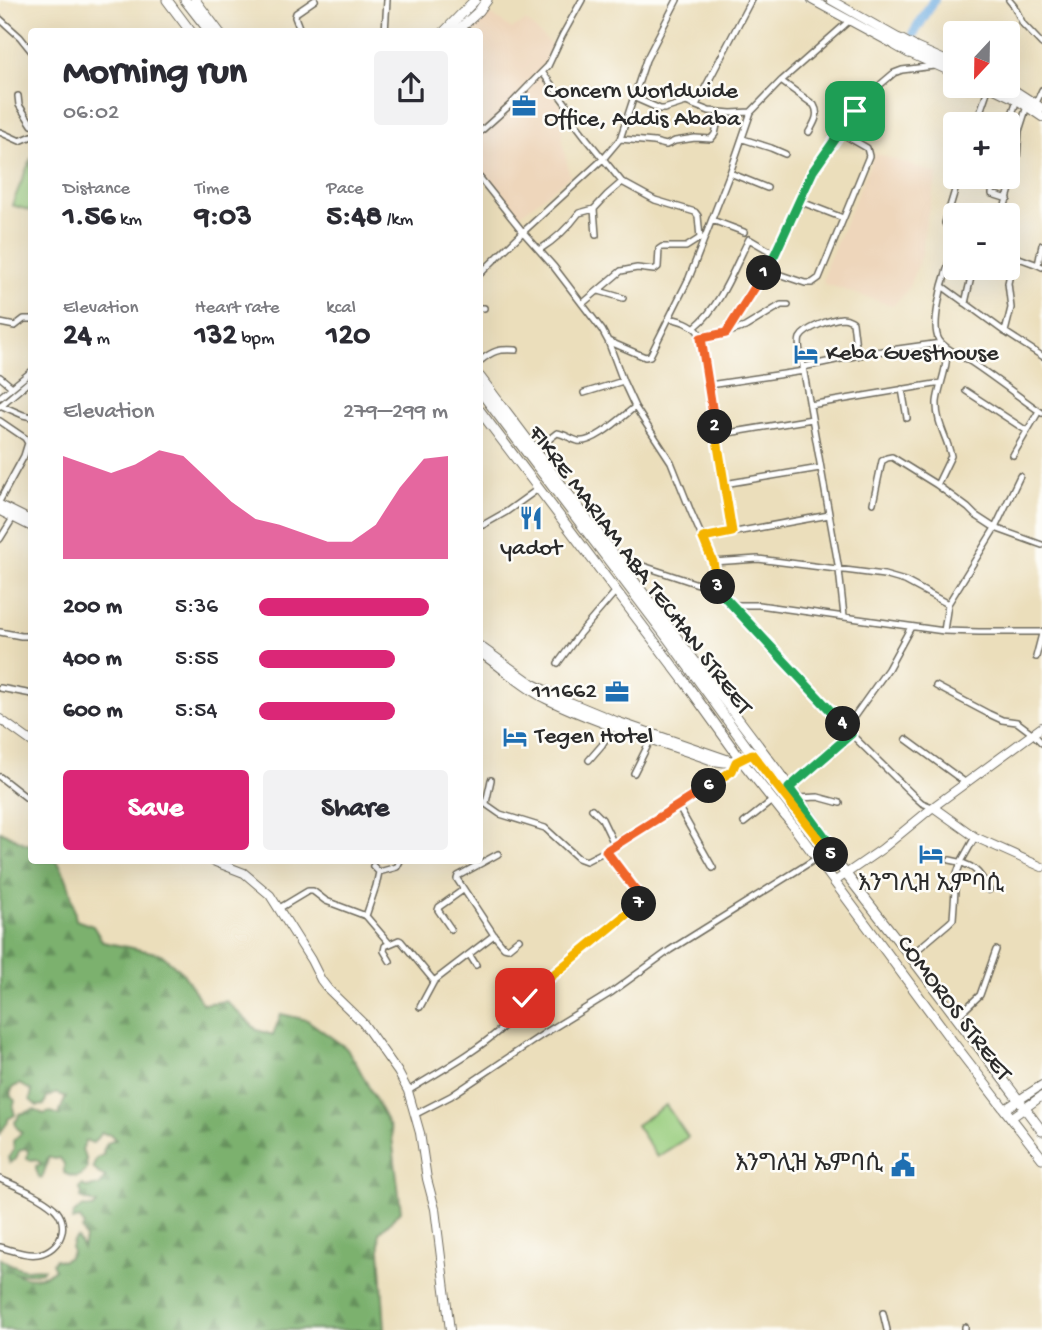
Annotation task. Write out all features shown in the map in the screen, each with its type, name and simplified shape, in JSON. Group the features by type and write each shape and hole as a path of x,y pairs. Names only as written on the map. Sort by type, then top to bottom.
{"main road":[{"path":"167,0 188,28"},
{"path":"185,0 207,28"},
{"path":"195,0 216,28"},
{"path":"448,28 475,0"},
{"path":"460,28 487,0"},
{"path":"812,0 897,42"},
{"path":"831,0 943,69"},
{"path":"911,50 943,61"},
{"path":"1020,95 1035,106 1042,117"},
{"path":"1013,98 1035,106"},
{"path":"483,381 797,798 830,844 834,859"},
{"name":"FIKRE MARIAM ABA TECHAN STREET","path":"483,395 752,754 846,873"},
{"name":"FIKRE MARIAM ABA TECHAN STREET","path":"483,415 739,760 773,800 834,882"},
{"path":"0,505 28,519"},
{"path":"0,511 28,525"},
{"path":"483,648 549,696 613,726 713,761 739,760 752,754"},
{"path":"483,655 530,690 723,760"},
{"path":"0,719 28,739"},
{"path":"834,882 882,849 933,807 1042,727"},
{"path":"933,807 975,837 1042,866"},
{"path":"221,864 244,873 270,895 321,980 363,1023 398,1072 408,1091 416,1114 435,1209 450,1330"},
{"name":"COMOROS STREET","path":"846,873 1042,1132"},
{"name":"COMOROS STREET","path":"834,882 1042,1158"},
{"path":"952,1041 967,1032"},
{"path":"1022,1105 1042,1085"},
{"path":"1008,1114 1042,1096"}],"street":[{"path":"299,28 296,13 315,0"},
{"path":"483,129 548,66 582,0"},
{"path":"483,271 604,158 620,139 646,60 677,0"},
{"path":"696,105 751,0"},
{"path":"1009,0 1023,24 1042,44"},
{"path":"385,1 385,28"},
{"path":"0,19 28,47"},
{"path":"608,341 648,357 654,351 689,278 751,113 780,81 849,20"},
{"path":"726,333 775,254 820,160 868,95 894,73 936,66"},
{"path":"542,72 566,104 579,128 622,182 655,200 695,212 702,239"},
{"path":"780,81 814,105 817,117 809,132"},
{"path":"1006,203 1017,158 1019,131 1042,90"},
{"path":"18,96 19,105 28,119"},
{"path":"635,98 660,109 686,103 731,114 751,113"},
{"path":"1013,112 1017,100"},
{"path":"620,139 663,145 695,138 711,139 720,111"},
{"path":"0,132 20,141 28,138"},
{"path":"766,270 805,283 819,278 869,156 867,148 839,132"},
{"path":"743,139 785,154"},
{"path":"730,173 767,188"},
{"path":"483,181 582,304 608,341 635,407 671,462 713,562 719,591"},
{"path":"539,250 553,241 579,214 594,209 622,182"},
{"path":"993,189 992,194 1008,199"},
{"path":"799,201 843,218"},
{"path":"594,209 596,235"},
{"path":"712,220 744,232"},
{"path":"582,304 621,271 637,268 654,270 658,267 659,249 662,247 686,247 702,239"},
{"path":"695,327 707,317 749,239 775,254"},
{"path":"1020,258 1040,266 1042,245"},
{"path":"937,485 951,456 939,420 937,400 946,353 938,338 937,329 937,311 944,280"},
{"path":"965,303 970,280"},
{"path":"1005,332 1011,308 1008,280"},
{"path":"942,286 1042,356"},
{"path":"598,290 623,298"},
{"path":"701,338 745,327 780,305 788,305"},
{"path":"670,318 695,327 701,338 732,532"},
{"path":"845,616 799,342 812,328 842,318 848,319 853,322 858,356"},
{"path":"0,323 15,326 28,319"},
{"path":"709,386 915,345 941,343 1041,412 1013,455"},
{"path":"483,358 492,351 516,350"},
{"path":"0,397 28,374"},
{"path":"0,377 12,387"},
{"path":"584,393 623,381"},
{"path":"28,382 0,405 28,416"},
{"path":"810,405 941,383"},
{"path":"902,389 907,418"},
{"path":"966,391 1027,431"},
{"path":"534,450 557,433 585,441 606,430 635,407"},
{"path":"716,435 812,419"},
{"path":"0,421 28,443 24,456 0,500"},
{"path":"873,503 883,461 892,457 937,485 995,528 1042,545"},
{"path":"724,484 820,468"},
{"path":"944,631 948,604 995,528 1020,476"},
{"path":"483,525 538,489"},
{"path":"703,538 829,515"},
{"path":"0,539 13,518"},
{"path":"616,557 719,591 851,734 913,795 922,803 933,807"},
{"path":"713,562 758,559 894,577 948,604"},
{"path":"558,663 616,591"},
{"path":"733,605 759,605 944,631 1042,633 1036,657"},
{"path":"846,727 882,679 911,627"},
{"path":"0,632 28,636"},
{"path":"936,686 989,715 1017,722 1042,743"},
{"path":"0,688 28,693"},
{"path":"589,760 613,726"},
{"path":"789,788 851,734"},
{"path":"634,773 651,739"},
{"path":"906,739 966,783"},
{"path":"491,780 483,802 500,814 545,828 586,861 615,846 732,771 739,760"},
{"path":"0,777 28,799"},
{"path":"797,798 818,797 840,803"},
{"path":"744,823 773,800"},
{"path":"678,806 713,868"},
{"path":"592,809 602,819 615,846"},
{"path":"910,956 953,919 956,876 975,837"},
{"path":"408,1091 500,1031 525,998 640,903 642,899 606,851"},
{"path":"483,862 498,854"},
{"path":"416,1114 451,1096 612,992 670,950 817,858"},
{"path":"950,860 961,862 978,871 989,890"},
{"path":"379,872 397,867 398,864"},
{"path":"480,864 456,877 494,935 506,948 519,939"},
{"path":"373,866 379,872"},
{"path":"366,916 379,872"},
{"path":"451,929 438,910 463,890"},
{"path":"278,909 310,891 326,901 366,916 389,943"},
{"path":"420,1007 434,981 494,935"},
{"path":"390,961 384,948 399,940 434,981"},
{"path":"957,1017 980,995 996,950"},
{"path":"469,954 476,965"},
{"path":"0,1179 57,1210 63,1224 61,1237 54,1248 41,1254 0,1247"},
{"path":"883,1313 887,1330"}],"shaded area":[{"path":"486,11 512,29 526,21 554,47 539,72 541,81 562,106 562,141 570,176 517,217 483,175 483,28 467,28"},
{"path":"875,153 938,174 926,220 922,255 907,291 893,306 823,283 827,265"}],"green space":[{"path":"28,165 28,210 12,205"},
{"path":"0,831 28,844 28,864 59,864 68,882 76,920 93,926 103,942 161,954 182,972 203,1004 226,1001 257,1030 273,1035 281,1014 307,1020 346,1048 391,1129 401,1211 379,1233 385,1330 0,1330 0,1258 23,1269 44,1269 36,1273 16,1273 25,1277 36,1277 55,1269 52,1263 56,1259 61,1261 68,1258 72,1252 73,1241 77,1238 83,1248 84,1225 80,1219 72,1221 73,1215 81,1207 93,1208 97,1204 81,1198 79,1188 82,1185 88,1188 100,1186 105,1177 93,1167 96,1159 104,1154 107,1143 116,1140 111,1135 101,1133 93,1143 85,1142 82,1150 87,1169 77,1177 64,1173 64,1164 60,1158 48,1157 42,1178 39,1177 36,1166 42,1164 35,1159 27,1159 28,1151 25,1148 19,1151 16,1159 10,1163 8,1158 14,1150 13,1141 22,1132 15,1122 19,1114 34,1110 60,1115 66,1097 57,1093 47,1097 44,1105 37,1106 30,1100 32,1091 20,1084 13,1087 10,1094 15,1101 15,1115 8,1119 0,1133"},
{"path":"666,1105 688,1137 657,1157 636,1125"}],"waterway":[{"path":"914,33 934,0"}],"place":[{"name":"Concern Worldwide Office, Addis Ababa","path":"524,106"},
{"name":"Keba Guesthouse","path":"806,354"},
{"name":"yadot","path":"531,518"},
{"name":"111662","path":"617,692"},
{"name":"Tegen Hotel","path":"515,737"},
{"name":"እንግሊዝ ኢምባሲ","path":"931,854"},
{"name":"እንግሊዝ ኤምባሲ","path":"903,1165"}],"route":[{"path":"525,998 640,903 642,899 606,851 732,771 740,759 752,754 834,859 830,844 789,788 851,734 719,591 718,578 703,538 732,532 701,338 726,333 775,254 813,171 855,111"}]}
